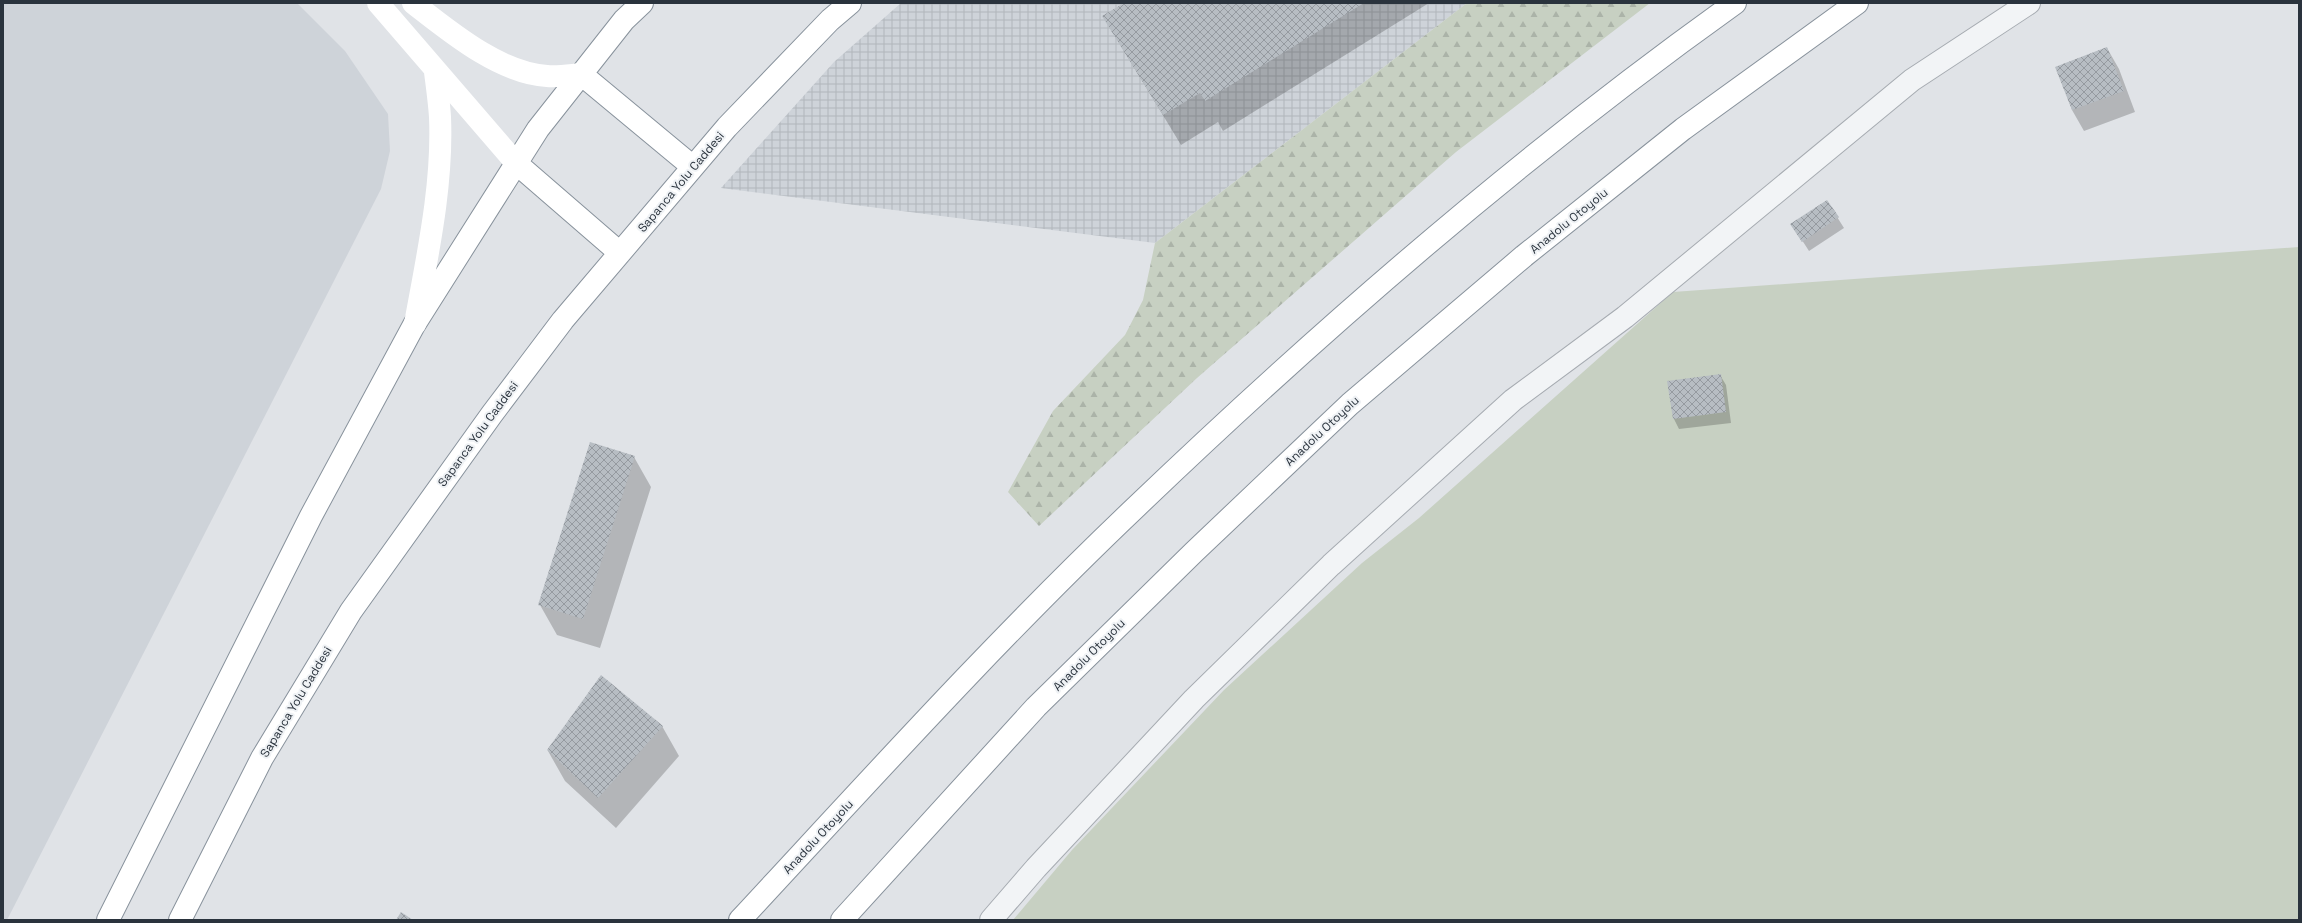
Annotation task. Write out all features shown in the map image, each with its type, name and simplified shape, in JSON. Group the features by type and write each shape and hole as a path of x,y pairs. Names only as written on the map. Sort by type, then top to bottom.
{"main road":[{"path":"378,3 435,72 516,163 620,253"},
{"path":"413,3 456,36 480,52 513,68 546,76 580,74 693,167"},
{"path":"108,920 311,516 414,325 538,129 624,20 642,3"},
{"name":"Sapanca Yolu Caddesi","path":"180,920 262,758 351,611 497,408 563,320 742,110 830,20 850,3"},
{"name":"Anadolu Otoyolu","path":"740,920 978,664 1134,508 1285,368 1466,209 1647,66 1735,3"},
{"name":"Anadolu Otoyolu","path":"842,920 1036,707 1194,552 1350,404 1524,256 1677,134 1857,3"},
{"path":"414,325 430,238 438,173 440,118 435,72"}],"street":[{"path":"990,920 1036,868 1194,699 1331,565 1513,400 1631,312 1912,80 2029,3"}],"shaded area":[{"path":"3,3 297,3 345,51 388,114 390,151 381,189 7,920 3,920"},
{"path":"901,3 1467,3 1155,243 721,188 834,62"}],"green space":[{"path":"1467,3 1650,3 1456,152 1197,378 1039,526 1008,492 1053,411 1125,335 1143,300 1155,243"},
{"path":"2299,247 2299,920 1013,920 1072,850 1224,690 1362,563 1419,518 1673,292"}],"building":[{"path":"1124,3 1364,3 1205,101 1200,93 1163,115 1102,16"},
{"path":"2107,47 2124,91 2072,110 2055,67"},
{"path":"1827,200 1839,217 1802,242 1790,224"},
{"path":"1721,374 1726,412 1673,419 1667,381"},
{"path":"590,442 635,456 583,619 538,605"},
{"path":"601,675 663,726 598,798 547,750"},
{"path":"401,912 413,920 396,920"}]}
